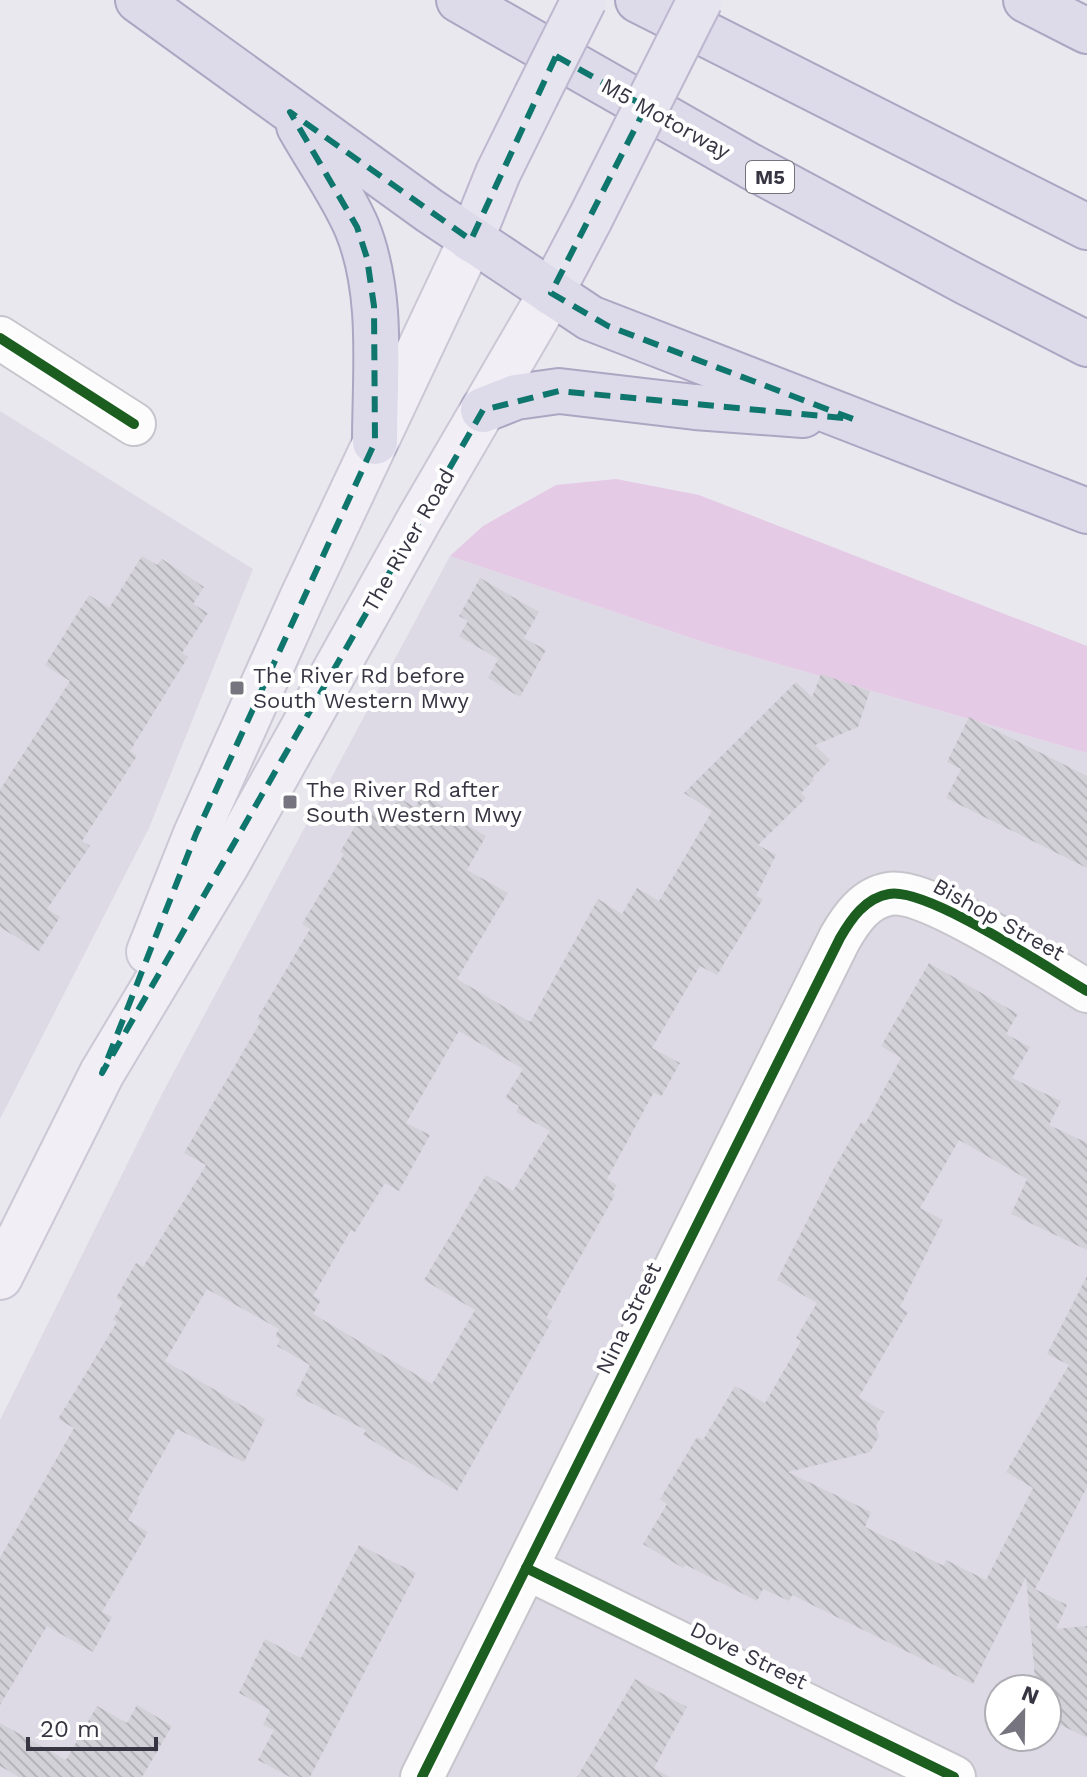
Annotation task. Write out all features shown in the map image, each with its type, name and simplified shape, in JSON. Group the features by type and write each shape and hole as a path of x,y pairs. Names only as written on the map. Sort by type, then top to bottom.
{"highway":[{"path":"138,0 471,240 608,326 1087,511"},
{"name":"M5 Motorway","path":"459,0 750,166 1087,344"},
{"path":"638,0 1087,227"},
{"path":"1026,0 1087,31"},
{"path":"290,112 357,227 367,258 374,306 375,442"},
{"path":"483,410 516,397 559,391 695,407 853,419"}],"main road":[{"name":"The River Road","path":"102,1073 196,834 471,240 498,173 584,0"},
{"name":"The River Road","path":"0,1277 102,1073 226,866 551,293 700,0"}],"street":[{"path":"0,338 134,424"},
{"name":"Bishop Street","path":"888,894 910,894 950,911 1087,991"},
{"name":"Nina Street","path":"422,1777 840,938 853,916 869,902 888,894"},
{"name":"Dove Street","path":"526,1568 954,1777"}],"highlighted area":[{"path":"556,56 646,107 551,293 608,326 853,419 559,391 483,410 102,1073 196,834 375,442 374,306 367,258 357,227 290,112 471,240"}],"shaded area":[{"path":"0,411 253,569 149,828 0,1119"},
{"path":"616,479 699,495 1087,646 1087,753 709,644 450,556 483,526 556,485"},
{"path":"450,556 709,644 1087,753 1087,1777 0,1777 0,1420 162,1094"}],"building":[{"path":"142,556 157,565 162,559 204,587 193,604 208,613 182,653 188,657 130,751 137,756 82,841 90,846 47,909 60,917 39,951 0,927 0,790 70,681 45,665 89,595 109,608"},
{"path":"480,578 539,612 524,638 546,650 520,697 488,678 498,659 459,636 468,621 459,616"},
{"path":"821,674 870,691 858,727 815,745 830,760 801,793 806,798 758,845 776,855 756,896 763,899 717,975 700,966 652,1048 680,1063 661,1097 654,1092 607,1179 617,1185 612,1193 615,1195 546,1318 552,1321 457,1491 363,1435 366,1430 295,1395 310,1365 277,1346 280,1340 275,1336 279,1329 207,1289 165,1361 265,1419 244,1462 177,1429 128,1520 148,1532 102,1612 112,1617 93,1652 47,1626 0,1705 0,1558 74,1428 58,1419 117,1322 113,1320 123,1302 116,1298 136,1263 143,1267 206,1165 184,1153 310,929 302,924 344,854 340,852 366,808 386,819 399,798 415,807 423,794 456,814 454,818 486,836 467,870 508,893 457,979 530,1022 598,899 622,914 637,888 659,901 712,811 684,793 796,682 812,697","holes":["459,1031 523,1069 505,1098 519,1106 516,1112 550,1131 513,1191 486,1175 424,1280 475,1310 432,1384 313,1314 321,1300 313,1296 351,1230 355,1232 385,1183 399,1191 430,1135 406,1123"]},
{"path":"969,717 1087,776 1087,868 946,798 961,769 947,762"},
{"path":"929,963 1018,1014 1006,1034 1030,1047 1012,1078 1061,1101 1049,1125 1087,1143 1087,1250 1011,1214 1027,1179 959,1140 920,1208 943,1220 900,1307 908,1312 859,1397 884,1412 876,1426 879,1436 870,1452 788,1472 871,1512 865,1527 944,1566 946,1560 986,1580 1033,1488 1006,1472 1069,1365 1047,1354 1087,1276 1087,1487 1035,1589 1067,1605 1056,1629 1087,1626 1087,1738 1063,1726 1063,1673 1035,1673 1026,1577 973,1684 792,1595 789,1601 763,1589 757,1601 686,1565 683,1568 643,1544 667,1504 660,1499 697,1437 703,1440 735,1386 765,1403 801,1341 796,1338 817,1303 777,1280 834,1168 861,1122 865,1124 901,1058 881,1046"},
{"path":"359,1545 416,1573 310,1777 290,1777 258,1760 274,1730 263,1725 270,1710 239,1693 265,1639 301,1658"},
{"path":"635,1679 687,1707 654,1768 670,1777 577,1777"},
{"path":"137,1705 172,1726 142,1777 19,1777 0,1766 0,1723 66,1760 97,1706 127,1723"}],"cycle path":[{"path":"0,338 134,424"},
{"path":"422,1777 840,938 854,917 880,896 907,895 958,916 1087,991"},
{"path":"526,1568 954,1777"}],"place":[{"name":"The River Rd before South Western Mwy","path":"237,688"},
{"name":"The River Rd after South Western Mwy","path":"290,802"}]}
